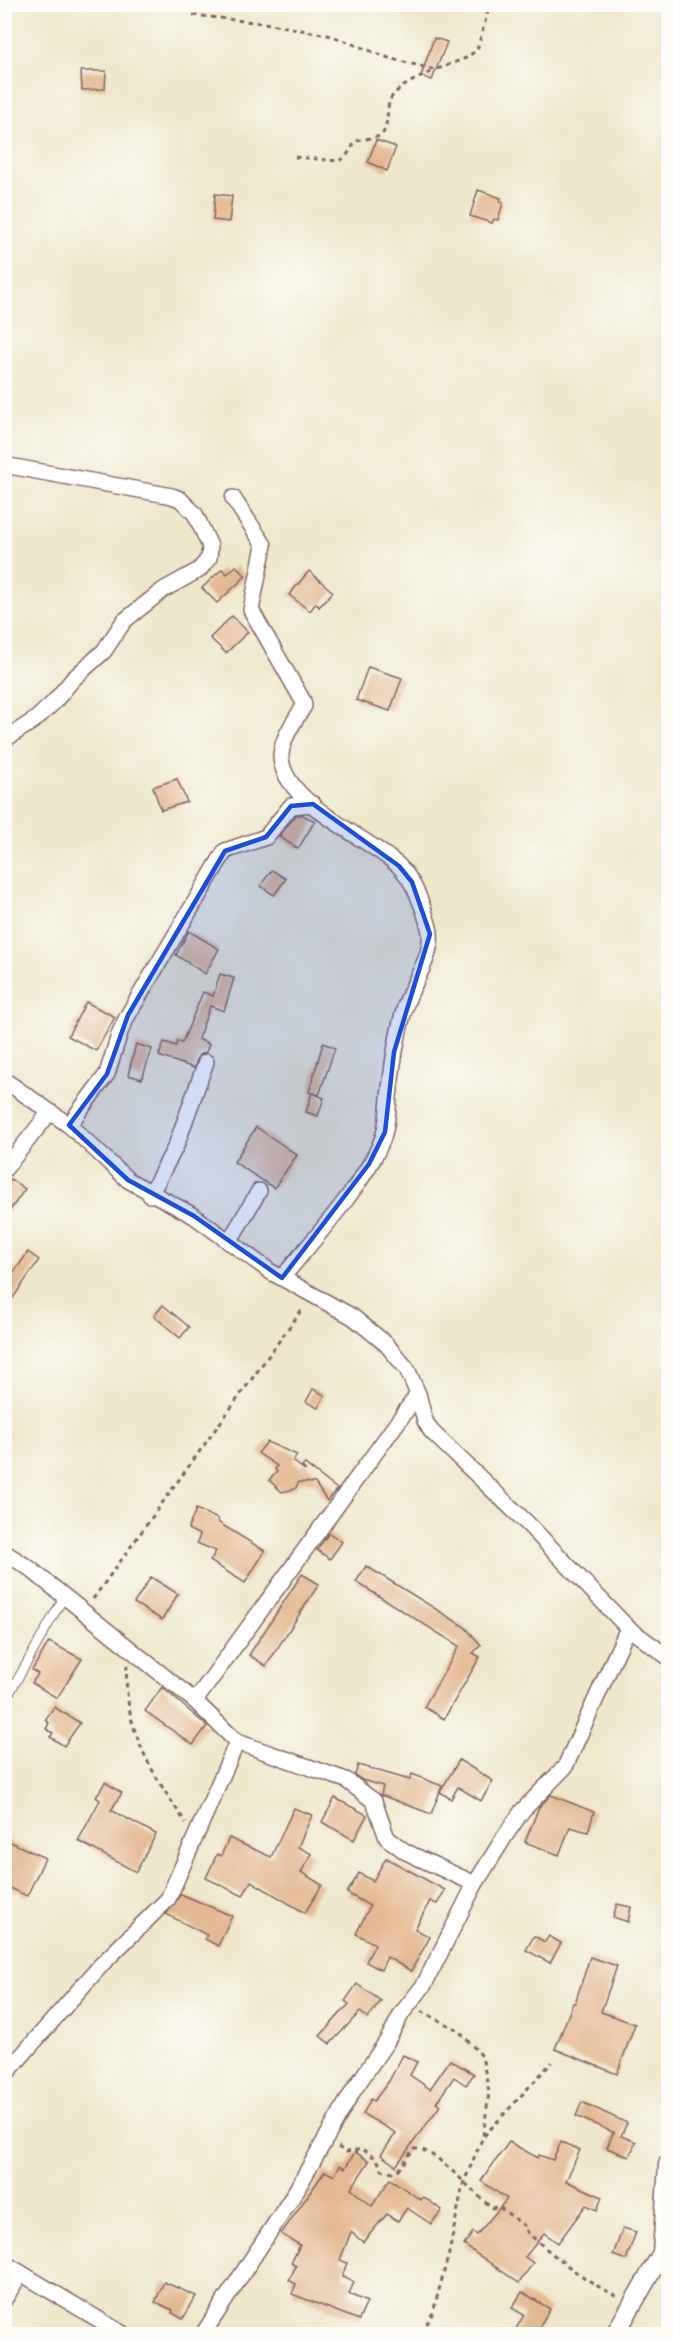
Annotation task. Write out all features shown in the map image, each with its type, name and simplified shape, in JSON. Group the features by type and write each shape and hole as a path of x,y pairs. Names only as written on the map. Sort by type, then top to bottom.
{"street":[{"path":"4,465 172,496 187,505 195,514 210,546 211,555 199,570 163,590 124,621 104,651 73,679 54,702 36,718 4,740"},
{"path":"233,498 264,545 251,610 303,700 303,706 284,742 283,769 289,782 313,804 399,866 412,882 430,934 423,966 406,1003 398,1034 385,1131 380,1146 337,1211 282,1278"},
{"path":"69,1125 107,1074 120,1032 128,1015 225,851 266,837 288,808 313,804"},
{"path":"150,1194 176,1146 206,1062"},
{"path":"4,1080 69,1125 111,1167 150,1194 194,1216 282,1278 353,1317 386,1344 407,1370 418,1394 425,1421 431,1431 527,1523 628,1628 669,1657"},
{"path":"4,1170 50,1113"},
{"path":"230,1242 259,1191"},
{"path":"195,1701 418,1394"},
{"path":"4,1552 29,1568 195,1701 237,1742 346,1780 374,1801 387,1838 406,1852 475,1884"},
{"path":"203,2334 293,2196 324,2139 407,2006 424,1985 475,1884 522,1811 565,1767 628,1628"},
{"path":"4,2076 102,1964 163,1906 174,1887 237,1742"},
{"path":"615,2334 665,2247 669,2164"},
{"path":"4,2263 123,2334"},
{"path":"4,2300 21,2273"}],"lane":[{"path":"4,1702 64,1597"}],"path":[{"path":"193,15 271,24 332,36 397,61 434,70 444,69 477,50 490,4"},
{"path":"295,157 338,161 345,158 356,141 381,136 386,128 389,101 394,94 434,70"},
{"path":"83,1613 313,1294"},
{"path":"128,1648 126,1696 136,1739 160,1783 196,1837"},
{"path":"407,2006 458,2030 482,2056 489,2092 483,2137 463,2184 449,2253 433,2312 422,2334"},
{"path":"483,2137 552,2062"},
{"path":"324,2139 346,2152 362,2149 377,2159 382,2170 394,2172 401,2167 413,2149 417,2148 437,2158 463,2184 493,2208 498,2206 527,2228 527,2232 584,2278 633,2305"}],"highlighted area":[{"path":"313,804 399,866 412,882 430,934 394,1052 385,1132 369,1164 282,1278 194,1216 128,1180 69,1125 107,1074 128,1015 225,851 266,837 291,806"}],"building":[{"path":"434,38 447,42 432,80 421,76"},
{"path":"81,71 106,71 105,89 82,90"},
{"path":"376,140 396,147 387,171 368,162"},
{"path":"478,190 501,198 500,202 503,203 498,220 494,219 492,223 470,216"},
{"path":"215,194 232,196 229,222 213,220"},
{"path":"236,566 246,576 217,603 202,588 222,569 227,574"},
{"path":"309,571 333,592 319,607 316,603 310,611 289,595"},
{"path":"232,616 248,632 226,653 210,638"},
{"path":"368,667 402,678 390,711 356,700"},
{"path":"177,779 187,802 161,810 153,787"},
{"path":"296,815 303,815 315,821 298,849 279,836"},
{"path":"272,870 286,879 274,895 260,886"},
{"path":"189,931 219,949 205,974 176,955"},
{"path":"220,974 234,978 224,1011 210,1006 198,1039 209,1044 206,1052 199,1055 194,1068 159,1056 164,1042 176,1046 177,1041 182,1043 203,992 213,996"},
{"path":"86,1002 115,1017 96,1051 68,1036"},
{"path":"323,1043 335,1048 319,1095 309,1092"},
{"path":"136,1044 152,1049 142,1079 128,1075"},
{"path":"312,1093 324,1098 318,1116 306,1112"},
{"path":"256,1127 297,1155 274,1188 234,1162"},
{"path":"9,1178 25,1189 4,1219 4,1179"},
{"path":"28,1252 39,1260 13,1298 4,1292 4,1280 9,1271 15,1271"},
{"path":"163,1305 189,1327 180,1338 154,1316"},
{"path":"313,1389 325,1395 318,1408 306,1402"},
{"path":"267,1442 297,1455 293,1461 306,1471 302,1466 305,1464 337,1489 327,1501 315,1483 299,1482 295,1489 282,1492 269,1480 277,1472 275,1469 277,1466 258,1453"},
{"path":"196,1509 218,1519 219,1523 265,1551 245,1583 210,1561 216,1551 197,1543 200,1535 188,1529"},
{"path":"329,1533 342,1542 330,1559 317,1550"},
{"path":"366,1566 465,1627 481,1645 473,1653 480,1657 444,1719 424,1707 459,1646 356,1582"},
{"path":"302,1574 319,1584 266,1666 249,1655"},
{"path":"151,1577 178,1594 162,1620 134,1603"},
{"path":"49,1642 82,1659 57,1698 32,1683 38,1674 32,1670"},
{"path":"162,1687 207,1726 193,1745 145,1711"},
{"path":"54,1707 80,1723 64,1746 50,1737 53,1733 46,1729 49,1723 45,1720"},
{"path":"459,1760 493,1781 481,1801 458,1787 451,1799 440,1792"},
{"path":"358,1765 410,1780 412,1774 442,1786 431,1814 381,1795 383,1786 362,1780 355,1775"},
{"path":"105,1782 122,1793 111,1810 156,1834 136,1872 78,1841 100,1800 96,1797"},
{"path":"551,1795 594,1812 588,1832 570,1827 559,1855 525,1842 539,1807"},
{"path":"335,1798 367,1815 354,1840 322,1822"},
{"path":"294,1808 312,1815 298,1847 312,1854 301,1872 322,1885 305,1913 251,1881 243,1896 206,1878 217,1854 221,1856 229,1838 271,1857"},
{"path":"4,1839 45,1858 27,1896 4,1885"},
{"path":"386,1858 445,1890 437,1904 430,1901 415,1929 430,1937 411,1971 387,1957 381,1970 366,1962 375,1944 356,1934 370,1906 347,1893 359,1873 373,1881"},
{"path":"181,1894 232,1916 218,1946 205,1939 207,1935 166,1914"},
{"path":"617,1904 631,1907 628,1922 613,1917"},
{"path":"534,1936 545,1942 549,1936 561,1943 550,1963 526,1950"},
{"path":"590,1957 617,1966 601,2012 635,2024 617,2074 555,2049 573,2003 575,2003"},
{"path":"357,1984 381,2001 368,2018 360,2012 330,2044 320,2036 349,2004 345,2001"},
{"path":"403,2055 417,2062 410,2075 430,2089 450,2060 474,2074 466,2085 454,2077 436,2103 440,2106 396,2166 381,2155 396,2133 363,2114 371,2099 374,2101 389,2081"},
{"path":"582,2102 627,2123 621,2136 636,2142 629,2157 607,2148 615,2133 576,2116"},
{"path":"509,2142 538,2158 539,2155 553,2160 561,2142 580,2150 566,2181 602,2197 597,2210 586,2205 558,2243 544,2233 525,2257 533,2263 519,2283 464,2245 473,2232 477,2235 507,2199 481,2181"},
{"path":"355,2152 369,2161 351,2189 372,2206 390,2179 421,2200 423,2197 442,2210 431,2224 407,2208 398,2221 387,2214 363,2242 351,2232 340,2260 347,2263 342,2277 354,2282 349,2294 367,2302 359,2320 292,2294 296,2284 289,2280 296,2266 291,2263 300,2245 281,2234 325,2171 334,2176 340,2165 345,2168"},
{"path":"623,2228 636,2232 626,2260 613,2255"},
{"path":"164,2282 196,2296 183,2319 172,2313 173,2310 155,2302"},
{"path":"522,2292 550,2309 535,2334 513,2334 524,2315 512,2308"}]}
